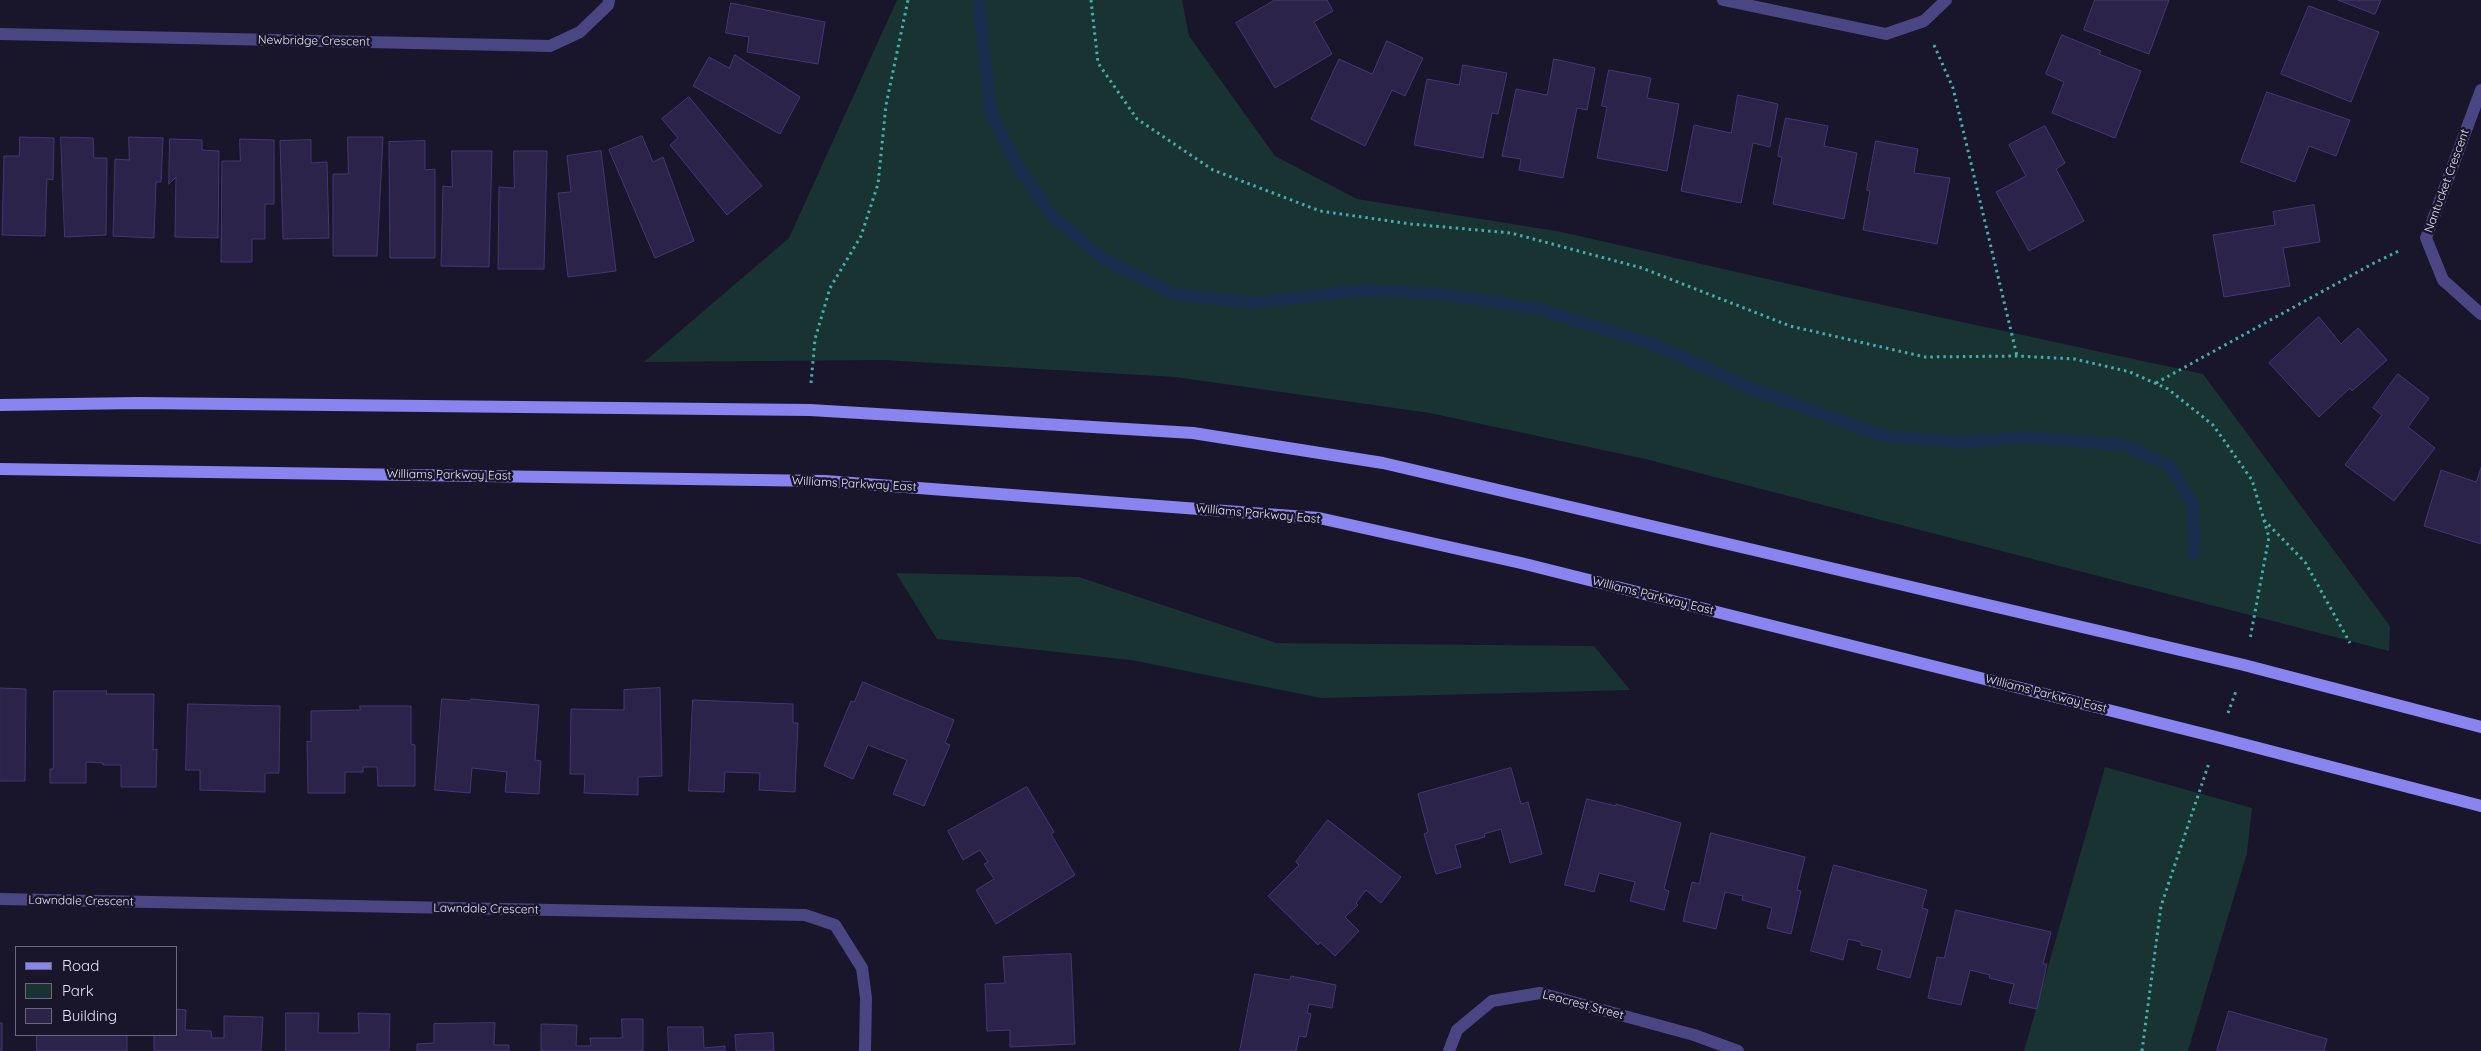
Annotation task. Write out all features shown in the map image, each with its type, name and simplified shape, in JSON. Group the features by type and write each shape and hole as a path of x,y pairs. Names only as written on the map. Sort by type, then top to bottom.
{"main road":[{"path":"0,405 158,404 810,410 1193,433 1383,462 2244,665 2481,727"},
{"name":"Williams Parkway East","path":"0,469 825,481 1319,518 1521,562 2220,738 2481,806"}],"street":[{"name":"Newbridge Crescent","path":"0,34 550,46 580,32 608,5 609,0"},
{"path":"1723,0 1886,34 1924,21 1946,0"},
{"name":"Nantucket Crescent","path":"2481,90 2426,238 2443,280 2481,314"},
{"name":"Lawndale Crescent","path":"0,899 805,915 836,925 862,968 866,998 865,1051"},
{"name":"Leacrest Street","path":"1449,1051 1457,1030 1492,1001 1540,992 1694,1036 1738,1051"}],"path":[{"path":"810,410 815,339 830,288 861,236 878,184 886,106 908,0"},
{"path":"1091,0 1098,63 1137,119 1213,170 1311,208 1320,211 1412,224 1511,233 1642,268 1790,326 1925,357 2017,356 2075,358 2130,372 2168,389 2213,425 2252,480 2268,537 2255,618 2244,665 2220,738 2201,784 2161,906 2142,1051"},
{"path":"1924,21 1953,88 2017,356"},
{"path":"2156,384 2374,262 2426,238"},
{"path":"2263,519 2305,562 2350,643"}],"green space":[{"path":"897,0 1182,0 1189,36 1275,156 1357,199 1562,232 1837,295 2203,374 2390,626 2389,651 1645,459 1430,413 1175,377 884,360 644,362 789,238"},
{"path":"896,573 1079,577 1276,643 1594,646 1630,690 1321,698 1131,660 937,639"},
{"path":"2105,767 2252,808 2247,853 2188,1051 2024,1051"}],"building":[{"path":"1275,0 1327,0 1333,11 1314,22 1332,54 1275,88 1236,23"},
{"path":"2095,0 2169,0 2149,54 2084,30"},
{"path":"2338,0 2381,0 2375,14"},
{"path":"731,3 825,22 818,64 747,52 749,37 726,33"},
{"path":"2309,6 2379,32 2351,102 2281,74"},
{"path":"2062,35 2101,51 2099,54 2141,71 2115,138 2052,113 2064,82 2046,74"},
{"path":"1387,41 1423,58 1405,96 1392,90 1365,146 1311,119 1339,59 1372,74"},
{"path":"735,55 800,97 780,134 693,86 709,57 729,68"},
{"path":"1554,59 1595,68 1587,110 1577,108 1563,178 1519,170 1521,159 1502,156 1516,89 1547,95"},
{"path":"1463,65 1507,73 1498,114 1492,113 1483,158 1414,145 1427,79 1459,85"},
{"path":"1609,70 1651,78 1647,98 1679,104 1667,171 1597,158 1607,107 1602,106"},
{"path":"2267,92 2350,120 2336,156 2309,146 2295,182 2241,162"},
{"path":"1738,95 1778,104 1770,147 1753,143 1741,203 1681,191 1694,125 1731,133"},
{"path":"689,97 762,186 727,215 670,145 678,138 662,119"},
{"path":"1786,118 1828,126 1824,146 1857,153 1844,219 1773,204 1782,157 1778,156"},
{"path":"2045,126 2065,163 2056,169 2084,221 2029,251 1996,192 2026,176 2009,145"},
{"path":"642,136 653,162 663,157 694,241 655,258 609,150"},
{"path":"20,137 54,138 53,180 47,179 45,236 2,235 4,156 19,156"},
{"path":"61,137 93,138 94,158 107,158 106,235 65,237"},
{"path":"129,137 163,138 161,182 156,182 154,238 113,236 115,159 129,160"},
{"path":"348,137 383,137 377,256 333,256 333,174 348,174"},
{"path":"170,139 202,140 202,150 219,151 218,238 175,237 176,177 169,184"},
{"path":"240,139 274,140 274,204 265,204 265,239 252,239 252,262 221,262 222,161 240,161"},
{"path":"311,140 311,163 327,162 329,238 283,239 280,141"},
{"path":"425,141 425,170 435,169 435,258 390,258 389,142"},
{"path":"1876,141 1918,149 1914,173 1950,178 1937,244 1863,230 1870,191 1867,190"},
{"path":"452,151 492,151 489,267 441,266 443,186 452,187"},
{"path":"514,151 547,151 544,269 498,269 499,187 514,188"},
{"path":"601,151 616,271 568,277 558,193 571,192 567,156"},
{"path":"2314,205 2320,242 2283,248 2290,286 2224,297 2213,235 2275,225 2273,212"},
{"path":"2319,317 2341,344 2358,328 2387,360 2352,391 2350,388 2319,417 2269,363"},
{"path":"2398,374 2429,398 2408,427 2435,448 2394,501 2345,465 2382,415 2373,408"},
{"path":"2481,468 2481,544 2424,526 2441,470 2476,482"},
{"path":"863,682 954,720 945,743 950,745 924,806 893,794 907,760 868,745 853,779 824,766 851,701 854,702"},
{"path":"0,688 26,689 25,781 0,781"},
{"path":"660,688 662,776 638,777 638,795 584,793 585,774 570,774 571,709 624,710 624,690"},
{"path":"54,691 107,691 106,694 154,694 153,750 157,749 156,787 121,787 121,765 103,765 103,763 86,762 86,783 50,783 50,769 53,769"},
{"path":"442,699 470,701 471,699 539,705 535,760 541,761 539,794 505,792 507,772 472,768 470,793 435,790"},
{"path":"693,700 793,704 793,723 798,723 795,792 759,790 760,773 725,772 724,792 689,791"},
{"path":"188,704 280,706 279,773 265,773 265,792 200,790 200,770 186,770"},
{"path":"360,706 411,706 411,744 415,745 415,786 378,786 377,767 363,767 363,772 345,772 345,793 308,793 307,741 311,742 311,711 360,710"},
{"path":"1511,768 1521,804 1528,802 1542,854 1510,863 1501,829 1484,834 1485,837 1455,845 1461,867 1436,874 1424,834 1428,832 1418,794"},
{"path":"1027,787 1054,832 1051,834 1075,875 996,924 976,890 994,879 984,864 988,862 980,850 963,860 948,831"},
{"path":"1587,799 1616,806 1616,804 1681,823 1664,889 1669,891 1664,910 1630,901 1635,882 1599,873 1594,892 1565,885"},
{"path":"1328,820 1401,877 1381,903 1366,890 1356,903 1358,905 1345,917 1359,931 1335,956 1320,942 1318,945 1268,896 1299,865 1296,862"},
{"path":"1711,833 1805,857 1797,890 1801,891 1791,934 1767,928 1772,908 1742,900 1743,896 1725,892 1716,929 1683,921 1692,882 1699,884"},
{"path":"1834,865 1927,890 1922,908 1928,910 1910,978 1877,969 1882,950 1861,945 1861,942 1848,939 1843,960 1811,951"},
{"path":"1956,910 2051,932 2043,964 2047,964 2037,1009 2009,1003 2014,984 1989,978 1990,975 1970,970 1961,1005 1928,998 1937,957 1944,958"},
{"path":"1071,954 1075,1044 1010,1047 1010,1030 987,1031 985,984 1005,983 1003,957"},
{"path":"1255,974 1290,980 1291,976 1336,985 1332,1008 1309,1004 1307,1013 1311,1014 1306,1037 1299,1036 1296,1051 1240,1051"},
{"path":"178,1009 186,1010 185,1030 211,1031 212,1038 224,1038 224,1016 263,1017 261,1051 154,1051 154,1036 178,1036"},
{"path":"2229,1011 2327,1039 2324,1051 2217,1051"},
{"path":"286,1013 319,1013 318,1033 359,1033 358,1013 390,1014 389,1051 286,1051"},
{"path":"622,1019 643,1019 643,1051 541,1051 541,1024 577,1025 576,1046 591,1046 590,1038 622,1038"},
{"path":"0,1023 2,1023 2,1051 0,1051"},
{"path":"495,1023 494,1045 509,1045 509,1051 417,1051 417,1044 434,1043 434,1024"},
{"path":"668,1027 703,1027 704,1048 725,1046 725,1051 669,1051"},
{"path":"773,1033 774,1051 736,1051 735,1035"},
{"path":"37,1036 127,1036 127,1051 37,1051"}],"waterway":[{"path":"978,0 991,114 1019,168 1052,216 1105,260 1174,294 1252,303 1364,290 1442,294 1539,309 1655,345 1753,389 1883,436 1961,442 2028,437 2124,445 2169,466 2193,504 2194,554"}]}
